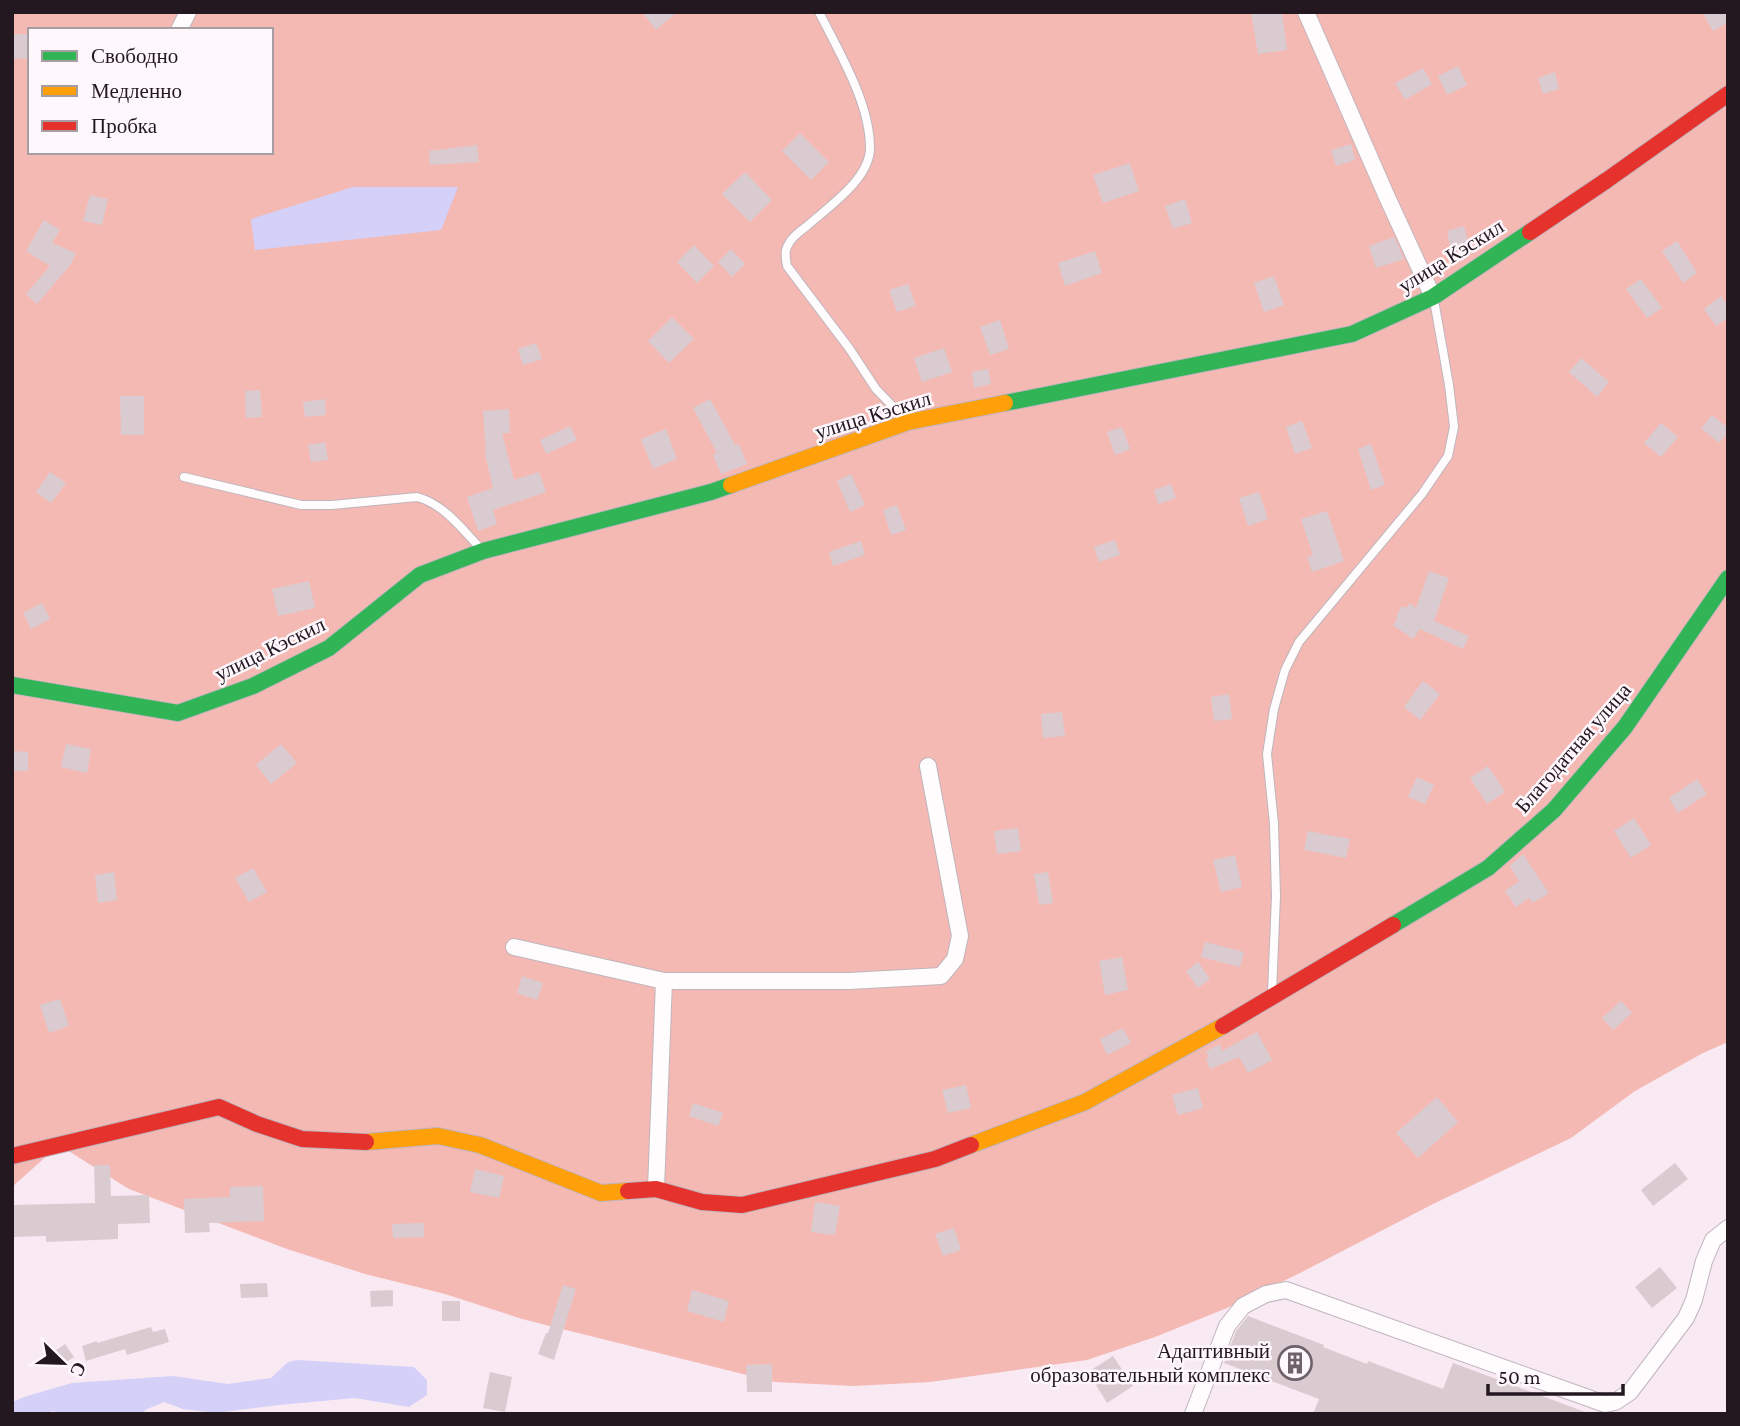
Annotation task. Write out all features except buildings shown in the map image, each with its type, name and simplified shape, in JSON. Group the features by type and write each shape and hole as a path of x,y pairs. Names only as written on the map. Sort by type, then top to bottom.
{"street":[{"path":"180,28 188,12"},
{"path":"1306,12 1433,297"},
{"name":"улица Кэскил","path":"12,685 178,713 253,686 329,648 420,575 483,551 711,492 908,422 1352,334 1433,297 1607,180 1728,94"},
{"name":"Благодатная улица","path":"12,1156 219,1107 257,1124 302,1139 361,1142 438,1136 480,1145 601,1193 656,1189 702,1202 742,1205 934,1159 1085,1102 1272,998 1488,868 1554,810 1625,727 1728,578"},
{"path":"514,947 664,981 849,981 942,976 955,959 960,936 928,766"},
{"path":"656,1189 664,981"},
{"path":"1193,1414 1227,1326 1243,1306 1266,1294 1286,1290 1605,1404 1615,1402 1630,1392 1686,1318 1713,1240 1728,1228"}],"lane":[{"path":"819,12 856,87 870,150 863,173 845,193 793,238 785,251 787,266 849,348 876,389 908,422"},
{"path":"1272,998 1276,896 1274,824 1267,754 1274,709 1284,670 1298,642 1422,494 1448,456 1454,427 1433,297"},
{"path":"184,477 301,505 332,505 416,497 429,500 439,506 483,551"}],"shaded area":[{"path":"12,12 1728,12 1728,1042 1635,1091 1571,1138 1227,1308 1155,1337 1087,1360 930,1382 854,1386 775,1382 522,1319 287,1249 129,1189 59,1145 12,1187"},
{"path":"353,187 458,187 441,230 255,250 251,219"},
{"path":"297,1360 414,1367 427,1380 427,1395 409,1407 355,1398 216,1413 183,1409 164,1402 145,1410 143,1414 63,1414 53,1411 45,1414 12,1414 12,1402 72,1383 173,1376 228,1384 271,1378 288,1362"}],"traffic: fast":[{"path":"1005,403 1352,334 1433,297 1530,232"},
{"path":"12,685 178,713 253,686 329,648 420,575 483,551 731,485"},
{"path":"1393,925 1488,868 1554,810 1625,727 1728,578"}],"traffic: slow":[{"path":"731,485 908,422 1005,403"},
{"path":"971,1145 1085,1102 1223,1026"},
{"path":"366,1142 438,1136 480,1145 601,1193 628,1191"}],"traffic: jam":[{"path":"1530,232 1728,94"},
{"path":"1223,1026 1393,925"},
{"path":"12,1156 219,1107 257,1124 302,1139 366,1142"},
{"path":"628,1191 656,1189 702,1202 742,1205 935,1159 971,1145"}],"place":[{"name":"Адаптивный образовательный комплекс","path":"1295,1363"}]}
